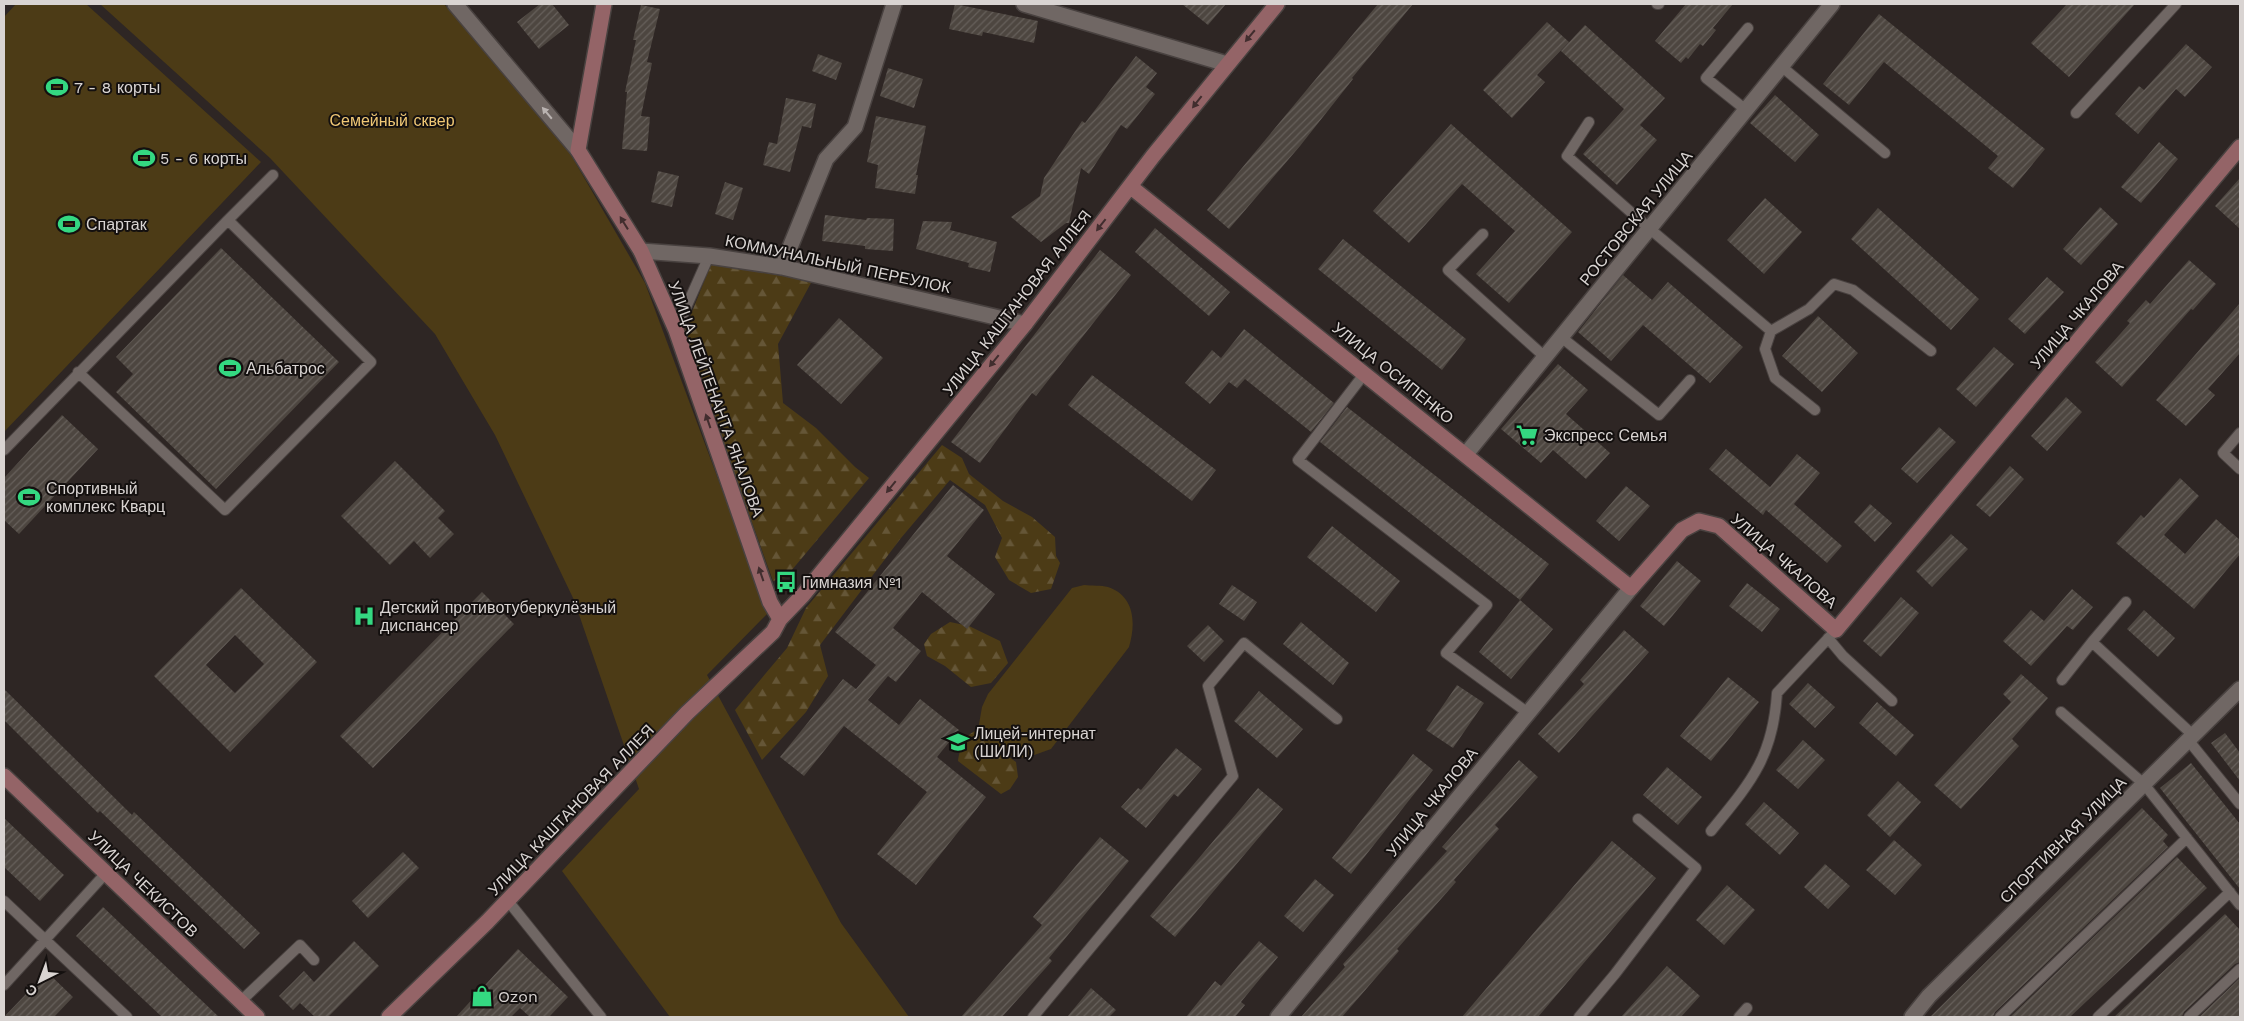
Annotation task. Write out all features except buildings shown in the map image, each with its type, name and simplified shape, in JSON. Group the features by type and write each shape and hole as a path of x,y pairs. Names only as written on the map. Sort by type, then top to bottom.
{"street":[{"name":"УЛИЦА ЛЕЙТЕНАНТА ЯНАЛОВА","path":"455,4 578,150 641,251 676,330 778,622"},
{"path":"578,150 604,4"},
{"path":"782,267 826,159 855,127 894,4"},
{"path":"1024,4 1227,64"},
{"name":"УЛИЦА КАШТАНОВАЯ АЛЛЕЯ","path":"389,1017 508,901 687,713 773,632 778,622 803,595 1025,324 1227,64 1277,4"},
{"name":"РОСТОВСКАЯ УЛИЦА","path":"1466,454 1832,4"},
{"name":"УЛИЦА ЧКАЛОВА","path":"1278,1017 1631,588 1682,530 1699,521 1719,526 1832,634 2240,147"},
{"name":"УЛИЦА ОСИПЕНКО","path":"1131,187 1631,588"},
{"name":"КОММУНАЛЬНЫЙ ПЕРЕУЛОК","path":"641,251 708,256 782,267 1025,324"},
{"name":"СПОРТИВНАЯ УЛИЦА","path":"1912,1017 1929,996 2240,689"},
{"name":"УЛИЦА ЧЕКИСТОВ","path":"4,776 257,1017"}],"lane":[{"path":"2076,112 2176,4"},
{"path":"1746,110 1706,78 1748,28"},
{"path":"1782,66 1886,153"},
{"path":"1589,122 1567,156 1771,331"},
{"path":"4,450 273,174"},
{"path":"78,372 225,510 232,503 371,362 228,220"},
{"path":"1483,234 1448,270 1545,357"},
{"path":"676,330 708,256"},
{"path":"1815,410 1775,378 1764,348 1771,331 1809,309 1834,284 1853,290 1931,351"},
{"path":"1562,337 1659,415 1690,380"},
{"path":"1365,373 1298,460 1487,605 1446,653 1528,714"},
{"path":"2240,434 2222,453 2240,469"},
{"path":"2062,680 2126,602"},
{"path":"1711,831 1749,784 1763,760 1776,715 1777,693 1832,634 1843,656 1892,701"},
{"path":"2092,642 2191,738 2240,804"},
{"path":"1033,1017 1233,776 1208,686 1244,643 1337,719"},
{"path":"2061,712 2144,784 2240,905"},
{"path":"1579,1017 1615,974 1696,868 1638,819"},
{"path":"2000,1017 2187,838"},
{"path":"4,985 106,873"},
{"path":"2098,1017 2230,892"},
{"path":"4,901 128,1017"},
{"path":"508,901 602,1017"},
{"path":"240,1001 300,945 314,960"},
{"path":"2189,1017 2240,969"},
{"path":"1739,1017 1747,1008"}],"green space":[{"name":"Спартак","path":"16,4 86,4 261,162 4,432 4,17"},
{"name":"Семейный сквер","path":"100,4 444,4 571,155 645,283 768,613 707,675 841,923 909,1017 670,1017 562,871 639,789 574,600 495,435 435,334 270,158"},
{"path":"711,264 812,281 778,344 783,403 816,428 855,467 869,478 786,577 773,581 684,332"},
{"path":"942,445 962,458 969,474 1003,501 1032,517 1055,537 1056,556 1060,563 1051,589 1031,593 1009,580 995,557 1002,538 985,505 950,480 901,538 820,645 828,676 806,712 762,760 735,710 787,648 806,608"},
{"path":"1084,585 1108,587 1124,597 1133,620 1129,647 1051,749 1026,758 1004,754 989,743 978,730 982,707 988,694 1072,588"},
{"path":"950,622 969,626 1000,641 1008,663 991,683 971,687 945,666 927,656 924,644 931,634"},
{"path":"978,730 989,743 1016,762 1018,777 1010,789 1001,794 958,761 966,738"}],"place":[{"name":"7 - 8 корты","path":"57,87"},
{"name":"5 - 6 корты","path":"144,158"},
{"name":"Спартак","path":"69,224"},
{"name":"Альбатрос","path":"230,368"},
{"name":"Экспресс Семья","path":"1527,435"},
{"name":"Спортивный комплекс Кварц","path":"29,497"},
{"name":"Гимназия №1","path":"786,582"},
{"name":"Детский противотуберкулёзный диспансер","path":"364,616"},
{"name":"Лицей-интернат (ШИЛИ)","path":"958,742"},
{"name":"Ozon","path":"482,996"}]}
